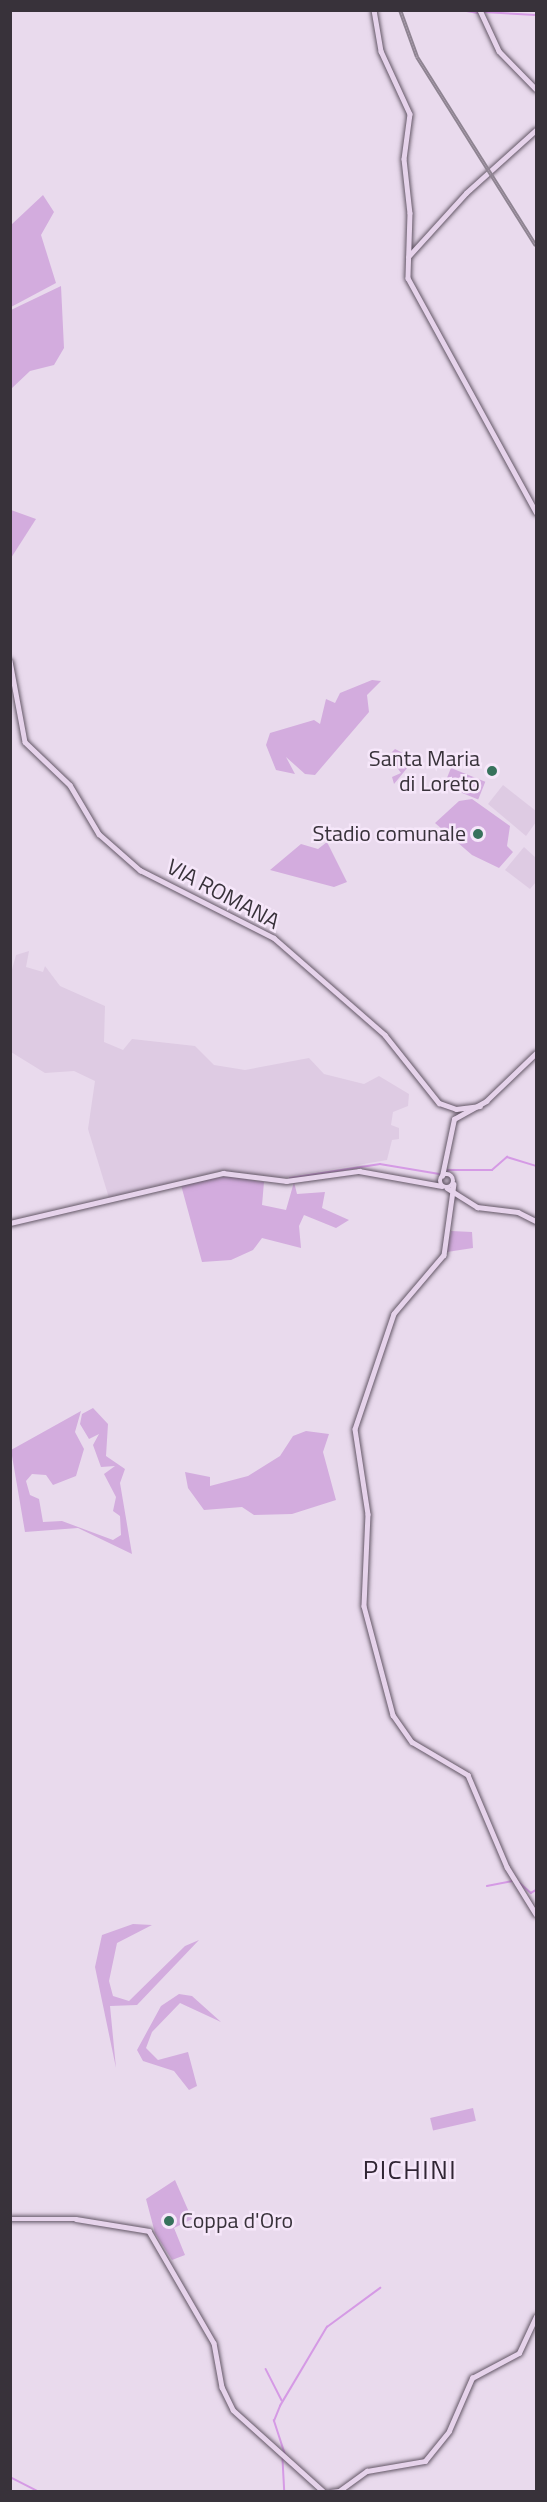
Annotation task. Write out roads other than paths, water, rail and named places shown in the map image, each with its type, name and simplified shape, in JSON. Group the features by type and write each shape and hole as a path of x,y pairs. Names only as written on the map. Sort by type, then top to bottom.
{"main road":[{"path":"374,10 381,49 410,113 404,158 410,283 537,512"},
{"path":"481,13 499,51 537,88"},
{"path":"408,257 466,193 537,130"},
{"name":"VIA ROMANA","path":"10,661 26,743 70,785 87,820 121,854 140,870 274,938 389,1040 439,1103 456,1109 480,1106"},
{"path":"445,1187 442,1177 452,1122 480,1106 537,1053"},
{"path":"446,1165 454,1184 455,1196 444,1255 395,1312 355,1429 368,1514 364,1607 393,1715 412,1742 468,1775 506,1866 537,1914"},
{"path":"10,1223 223,1173 286,1181 356,1171 445,1187 455,1196 537,1221"},
{"path":"427,1183 451,1174"},
{"path":"445,1187 454,1184"},
{"path":"10,2219 76,2219 150,2232 215,2345 228,2403 282,2456 324,2492"},
{"path":"330,2492 339,2492 367,2471 425,2461 449,2431 471,2379 519,2353 537,2317"},
{"path":"346,2492 350,2483"}],"waterway":[{"path":"428,10 437,10"},
{"path":"461,10 478,13"},
{"path":"483,12 536,15"},
{"path":"448,1170 492,1170 507,1157 536,1166"},
{"path":"290,1178 380,1164 439,1174"},
{"path":"487,1886 512,1881"},
{"path":"520,1883 531,1893 536,1890"},
{"path":"285,2455 274,2421 280,2406 327,2327 380,2288"},
{"path":"266,2369 282,2400"},
{"path":"283,2459 285,2492"},
{"path":"10,2477 39,2492"}],"railway":[{"path":"400,10 417,57 536,246"}],"place":[{"name":"Santa Maria di Loreto","path":"492,771"},
{"name":"Stadio comunale","path":"478,834"},
{"name":"Coppa d'Oro","path":"169,2221"}],"district":[{"name":"PICHINI","path":"410,2170"}]}
